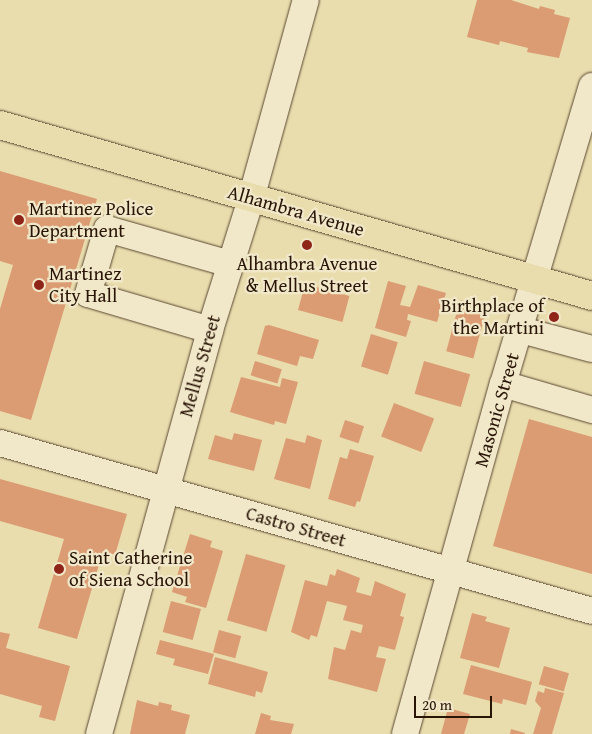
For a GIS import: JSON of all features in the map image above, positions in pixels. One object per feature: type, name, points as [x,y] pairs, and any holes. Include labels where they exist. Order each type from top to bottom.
[{"type":"main road","name":"Alhambra Avenue","points":[[0,125],[592,296]]},
{"type":"street","name":"Mellus Street","points":[[99,734],[210,330],[251,199],[306,0]]},
{"type":"street","name":"Masonic Street","points":[[405,734],[453,573],[503,384],[521,330],[592,86]]},
{"type":"street","points":[[210,330],[88,294],[107,229],[230,264]]},
{"type":"street","points":[[521,330],[592,349]]},
{"type":"street","points":[[503,384],[592,410]]},
{"type":"street","name":"Castro Street","points":[[0,443],[592,611]]},
{"type":"building","points":[[477,0],[511,0],[539,9],[540,6],[555,10],[554,14],[570,18],[559,58],[527,52],[528,48],[500,41],[499,45],[467,37]]},
{"type":"building","name":"Martinez City Hall","points":[[0,171],[97,199],[31,420],[0,411],[0,309],[13,265],[0,261]]},
{"type":"building","points":[[388,281],[406,286],[400,305],[410,307],[418,285],[446,293],[437,322],[408,314],[407,320],[411,321],[406,337],[375,328]]},
{"type":"building","points":[[305,284],[349,296],[342,322],[298,310]]},
{"type":"building","points":[[460,300],[487,307],[473,358],[446,351]]},
{"type":"building","points":[[269,325],[319,340],[313,359],[300,356],[297,366],[257,354],[265,326]]},
{"type":"building","points":[[371,334],[398,342],[388,375],[361,367]]},
{"type":"building","points":[[255,361],[282,369],[277,384],[251,375]]},
{"type":"building","points":[[424,361],[470,374],[461,407],[415,394]]},
{"type":"building","points":[[241,377],[280,387],[282,378],[298,382],[286,424],[275,421],[274,425],[230,412]]},
{"type":"building","points":[[394,403],[434,418],[421,452],[381,437]]},
{"type":"building","points":[[529,419],[592,437],[592,574],[493,546]]},
{"type":"building","points":[[345,420],[364,426],[358,443],[339,437]]},
{"type":"building","points":[[234,433],[262,440],[254,471],[208,459],[215,435],[232,440]]},
{"type":"building","points":[[307,435],[322,440],[310,489],[274,479],[286,438],[305,443]]},
{"type":"building","points":[[350,449],[374,456],[360,502],[357,501],[355,507],[328,499],[340,457],[347,459]]},
{"type":"building","points":[[0,479],[127,514],[115,555],[103,551],[77,639],[38,628],[64,539],[0,521]]},
{"type":"building","points":[[190,534],[212,541],[210,547],[223,551],[206,608],[185,602],[187,597],[172,592]]},
{"type":"building","points":[[246,554],[285,565],[266,632],[227,620]]},
{"type":"building","points":[[337,569],[360,578],[356,592],[371,596],[375,581],[406,594],[400,616],[404,617],[395,650],[379,646],[376,657],[386,659],[377,692],[328,679],[334,647],[345,650],[351,630],[361,633],[363,625],[343,620],[347,606],[327,601],[317,637],[311,635],[309,640],[291,632],[305,580],[327,586],[330,574],[335,576]]},
{"type":"building","points":[[171,601],[201,609],[193,640],[163,632]]},
{"type":"building","points":[[472,613],[487,617],[485,621],[510,628],[499,668],[460,658]]},
{"type":"building","points":[[219,630],[241,636],[235,658],[213,652]]},
{"type":"building","points":[[0,632],[10,634],[6,648],[70,666],[55,721],[39,717],[42,706],[0,694]]},
{"type":"building","points":[[160,640],[214,654],[208,674],[173,665],[175,659],[156,654]]},
{"type":"building","points":[[215,657],[268,672],[262,693],[256,691],[255,697],[208,684]]},
{"type":"building","points":[[471,665],[532,682],[526,705],[503,699],[502,704],[463,694]]},
{"type":"building","points":[[544,666],[569,673],[564,691],[539,684]]},
{"type":"building","points":[[545,688],[564,693],[552,734],[533,734],[541,708],[535,701],[538,691],[544,693]]},
{"type":"building","points":[[137,700],[158,706],[159,702],[172,705],[171,710],[190,715],[185,734],[130,734]]},
{"type":"building","points":[[448,708],[470,714],[464,734],[441,734]]},
{"type":"building","points":[[261,713],[271,716],[270,720],[294,724],[291,734],[255,734]]},
{"type":"building","points":[[511,729],[525,733],[525,734],[510,734]]},
{"type":"place","name":"Martinez Police Department","points":[[19,220]]},
{"type":"place","name":"Alhambra Avenue & Mellus Street","points":[[307,245]]},
{"type":"place","name":"Martinez City Hall","points":[[39,285]]},
{"type":"place","name":"Birthplace of the Martini","points":[[554,317]]},
{"type":"place","name":"Saint Catherine of Siena School","points":[[59,569]]}]
